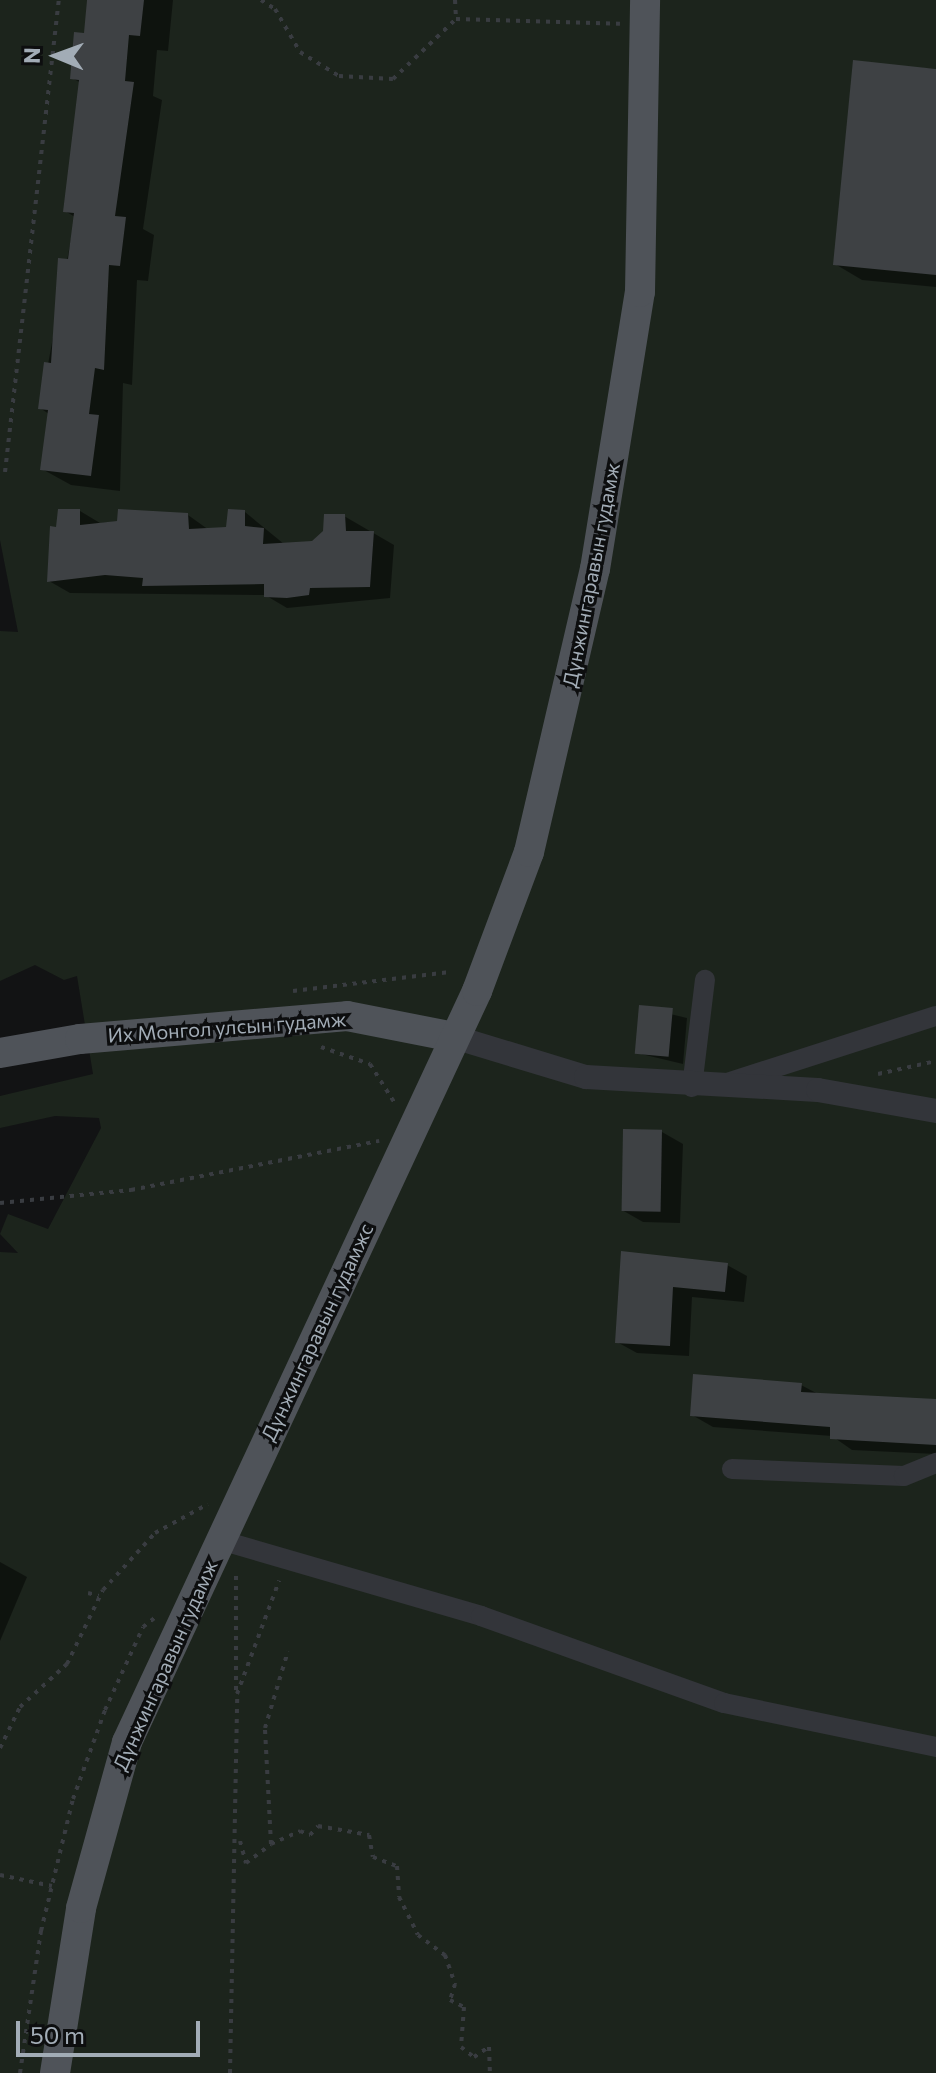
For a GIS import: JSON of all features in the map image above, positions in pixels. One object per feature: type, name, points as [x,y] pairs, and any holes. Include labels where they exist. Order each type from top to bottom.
[{"type":"main road","name":"Дүнжингаравын гудамж","points":[[393,1135],[454,1037],[525,864],[595,569],[641,279],[645,12]]},
{"type":"main road","name":"Их Монгол улсын гудамж","points":[[10,1051],[347,1016],[454,1037]]},
{"type":"main road","name":"Дүнжингаравын гудамжс","points":[[227,1543],[234,1512],[393,1135]]},
{"type":"main road","name":"Дүнжингаравын гудамж","points":[[55,2073],[81,1908],[112,1785],[227,1543]]},
{"type":"street","points":[[701,1087],[705,980]]},
{"type":"street","points":[[701,1087],[936,1016]]},
{"type":"street","points":[[454,1037],[586,1077],[701,1087],[818,1090],[936,1111]]},
{"type":"street","points":[[732,1469],[904,1476],[936,1463]]},
{"type":"street","points":[[227,1543],[286,1563],[481,1616],[724,1703],[936,1747]]},
{"type":"path","points":[[5,472],[59,0]]},
{"type":"path","points":[[261,0],[275,9],[300,52],[339,76],[393,79],[456,19],[645,12]]},
{"type":"path","points":[[455,0],[456,19]]},
{"type":"path","points":[[0,1203],[131,1190],[393,1135],[391,1089],[370,1064],[307,1046]]},
{"type":"path","points":[[0,1748],[20,1707],[67,1664],[99,1596],[151,1537],[192,1509],[211,1504],[234,1512]]},
{"type":"path","points":[[227,1543],[237,1694],[239,1836],[230,2073]]},
{"type":"path","points":[[237,1694],[286,1563]]},
{"type":"path","points":[[88,1593],[99,1596]]},
{"type":"path","points":[[271,1844],[265,1728],[288,1651]]},
{"type":"path","points":[[239,1836],[246,1863],[271,1844],[300,1831],[310,1835],[318,1826],[369,1835],[373,1857],[397,1866],[399,1897],[418,1935],[445,1955],[455,1984],[450,2000],[464,2007],[461,2047],[474,2057],[489,2047],[490,2073]]},
{"type":"path","points":[[0,1875],[52,1886]]},
{"type":"shaded area","points":[[0,0],[936,0],[936,2073],[0,2073],[0,1252],[18,1253],[0,1234],[8,1214],[48,1229],[101,1128],[99,1118],[55,1116],[0,1128],[0,1096],[93,1074],[77,976],[64,980],[35,965],[0,981],[0,631],[18,632],[0,540]]},
{"type":"building","points":[[87,0],[144,0],[140,36],[129,35],[125,81],[134,82],[115,216],[126,217],[120,266],[109,265],[104,370],[95,368],[89,414],[99,415],[91,476],[40,470],[48,410],[38,409],[44,362],[51,363],[58,258],[68,259],[74,213],[63,212],[79,80],[70,79],[74,32],[84,33]]},
{"type":"building","points":[[853,60],[936,69],[936,275],[833,265]]},
{"type":"building","points":[[58,509],[80,509],[80,525],[117,521],[118,509],[188,513],[189,529],[226,527],[228,509],[245,510],[245,526],[264,528],[263,544],[312,541],[323,531],[324,514],[345,514],[346,531],[374,531],[370,587],[310,588],[309,595],[287,598],[264,597],[264,584],[142,586],[143,578],[105,575],[47,582],[50,526],[56,527]]},
{"type":"building","points":[[639,1005],[673,1008],[669,1057],[635,1054]]},
{"type":"building","points":[[623,1129],[662,1130],[661,1212],[622,1211]]},
{"type":"building","points":[[621,1251],[728,1263],[725,1292],[673,1287],[670,1346],[615,1343]]},
{"type":"building","points":[[693,1374],[802,1383],[801,1392],[936,1399],[936,1445],[830,1439],[830,1427],[690,1416]]}]
